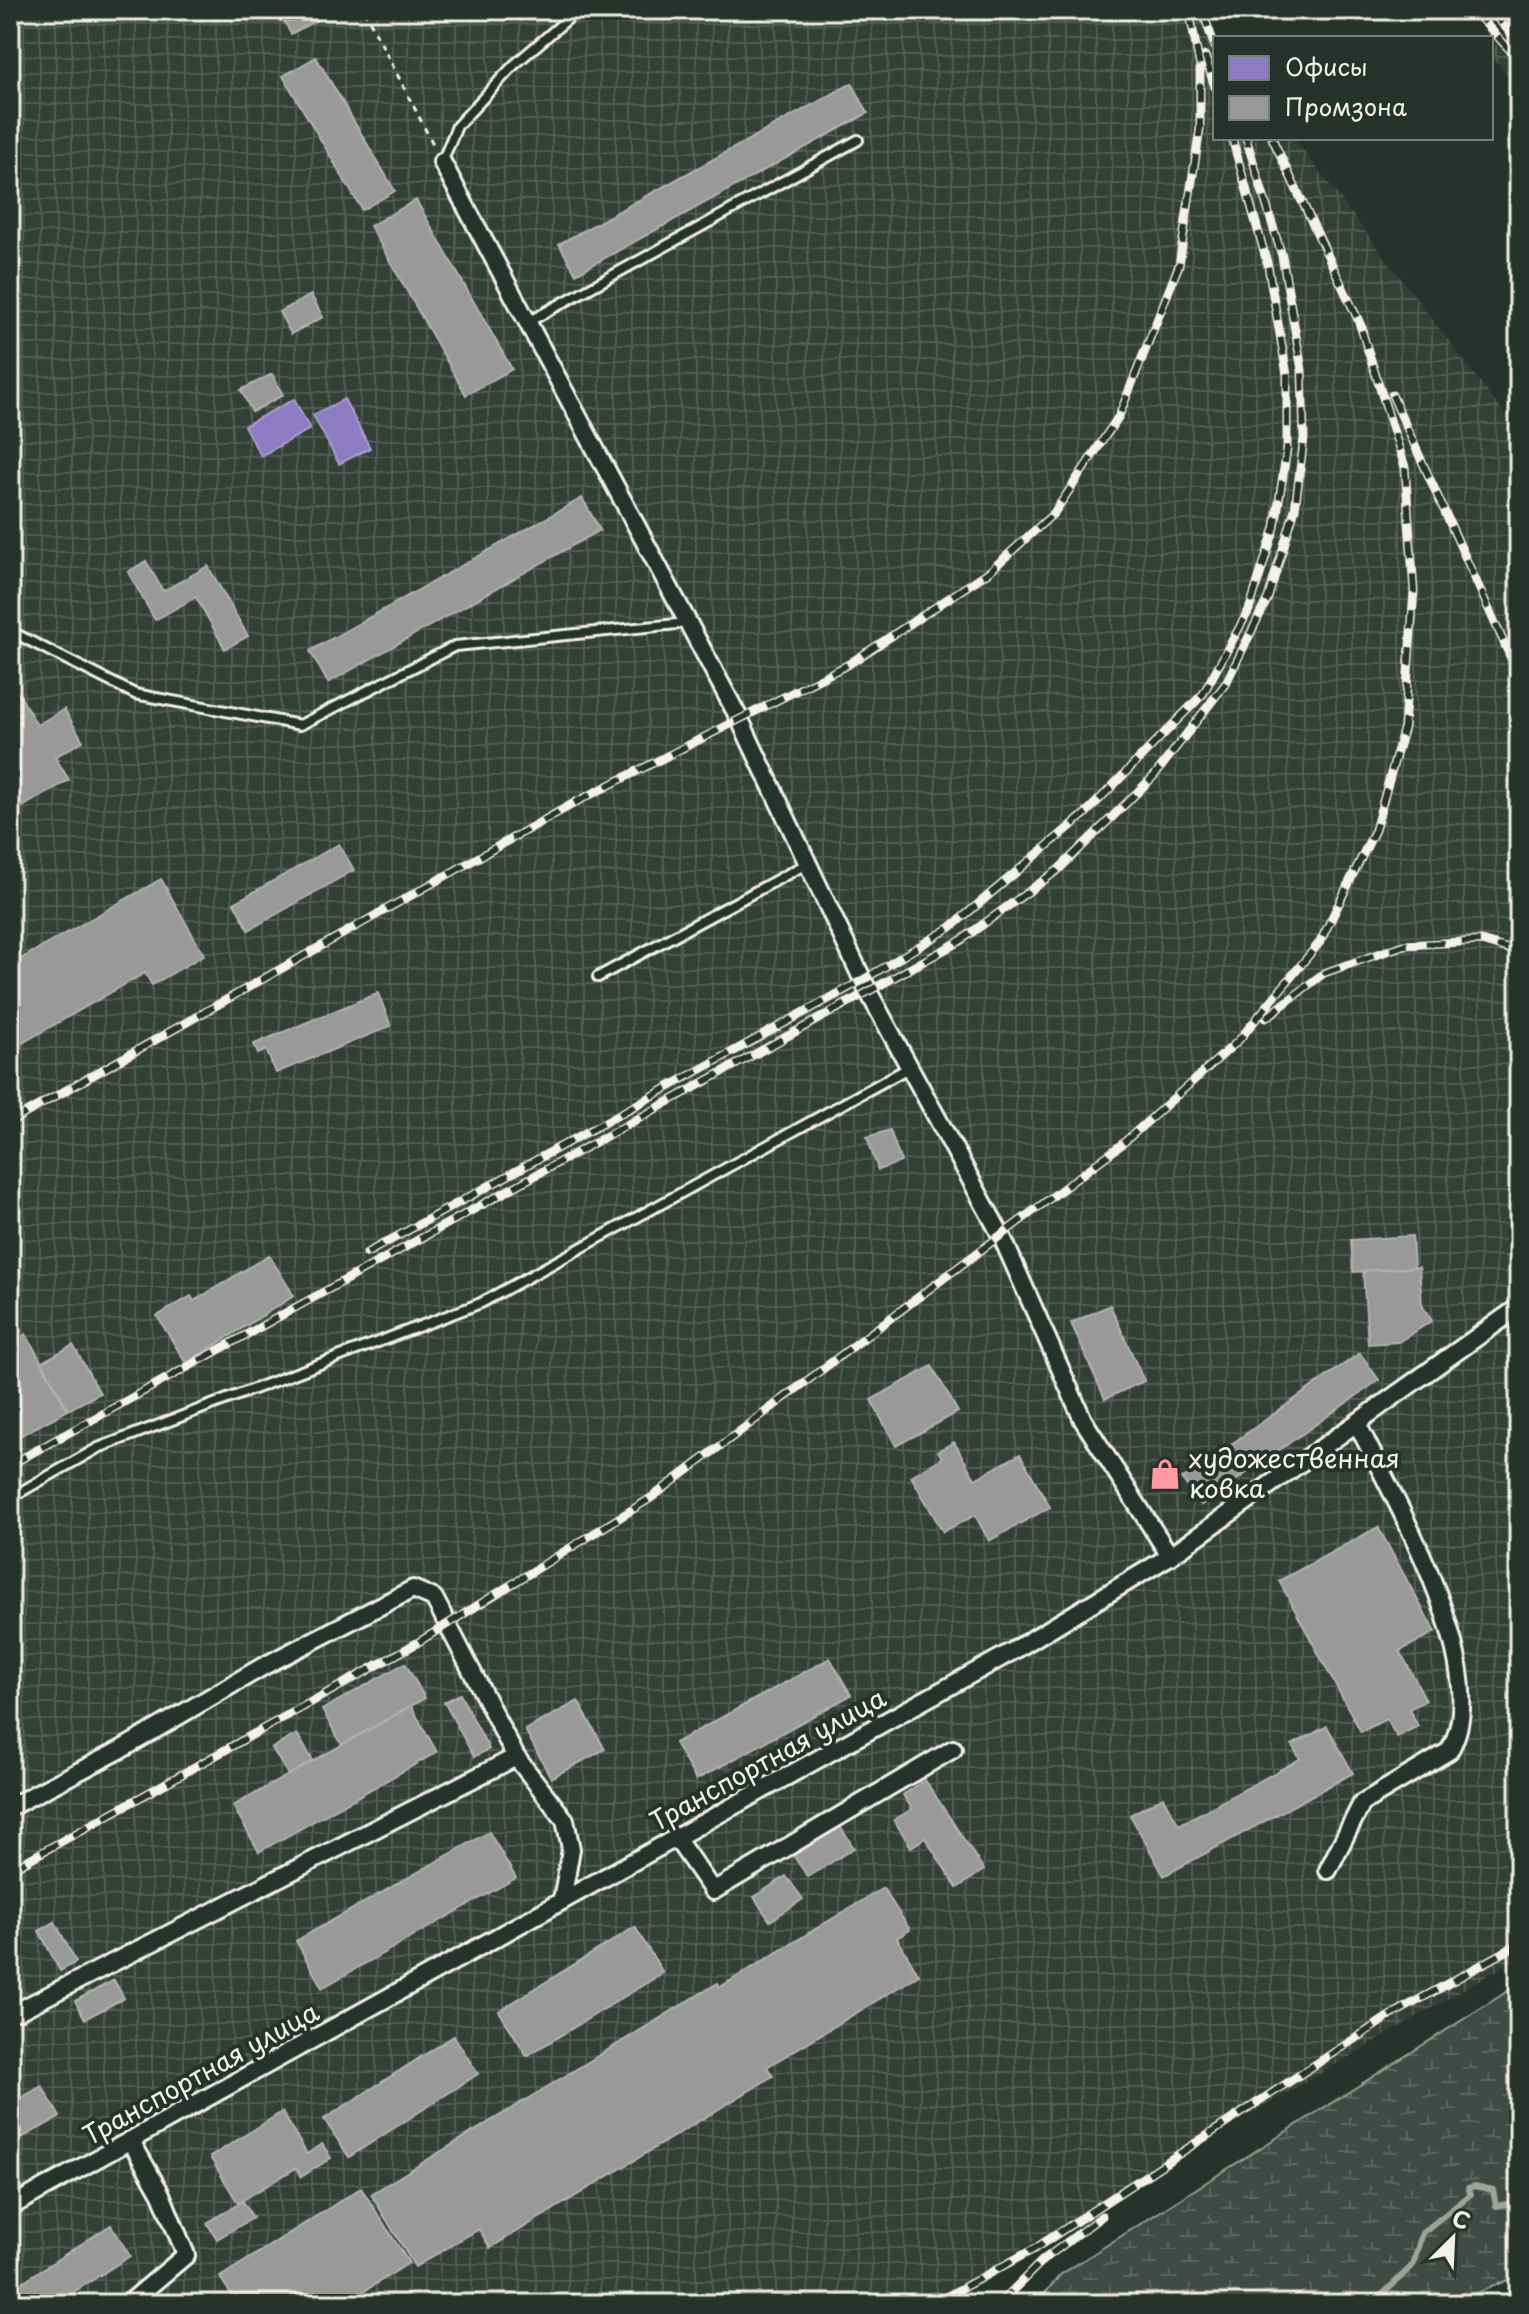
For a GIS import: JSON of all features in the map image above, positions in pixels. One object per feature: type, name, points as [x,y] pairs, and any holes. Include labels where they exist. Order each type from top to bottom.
[{"type":"street","points":[[442,162],[740,720],[868,991],[1002,1237],[1083,1420],[1170,1556]]},
{"type":"street","name":"Транспортная улица","points":[[10,2207],[1013,1651],[1170,1556],[1519,1307]]},
{"type":"street","points":[[1328,1870],[1362,1803],[1449,1751],[1458,1737],[1461,1719],[1462,1687],[1440,1594],[1357,1423]]},
{"type":"street","points":[[10,1807],[122,1749],[262,1667],[413,1589],[434,1598],[516,1757],[565,1820],[571,1849],[562,1901]]},
{"type":"street","points":[[676,1838],[713,1891],[953,1749]]},
{"type":"street","points":[[18,2011],[516,1757]]},
{"type":"street","points":[[128,2304],[186,2255],[161,2194],[131,2141]]},
{"type":"lane","points":[[442,162],[457,126],[514,65],[578,10]]},
{"type":"lane","points":[[528,322],[858,140]]},
{"type":"lane","points":[[10,631],[135,694],[300,725],[455,646],[688,623]]},
{"type":"lane","points":[[598,977],[809,863]]},
{"type":"lane","points":[[10,1498],[98,1448],[481,1303],[910,1066]]},
{"type":"path","points":[[364,10],[442,162]]},
{"type":"shaded area","points":[[10,10],[1197,10],[1216,36],[1213,36],[1213,140],[1296,140],[1519,433],[1519,1957],[927,2304],[10,2304]]},
{"type":"shaded area","points":[[1519,18],[1519,87],[1493,58],[1493,48]]},
{"type":"green space","points":[[1519,1984],[1519,2275],[1452,2304],[1036,2304],[1060,2275]]},
{"type":"building: Офисы","points":[[294,399],[310,429],[261,456],[244,426]]},
{"type":"building: Офисы","points":[[344,399],[370,448],[339,464],[313,415]]},
{"type":"building: Промзона","points":[[278,10],[313,10],[319,19],[291,34]]},
{"type":"building: Промзона","points":[[316,57],[395,191],[362,210],[283,76]]},
{"type":"building: Промзона","points":[[852,83],[868,113],[576,274],[559,244]]},
{"type":"building: Промзона","points":[[416,200],[512,369],[466,395],[370,226]]},
{"type":"building: Промзона","points":[[311,295],[323,317],[291,334],[279,312]]},
{"type":"building: Промзона","points":[[272,374],[283,395],[252,412],[241,390]]},
{"type":"building: Промзона","points":[[582,498],[600,530],[328,683],[310,651]]},
{"type":"building: Промзона","points":[[146,561],[163,591],[208,566],[248,636],[225,649],[196,597],[155,620],[128,572]]},
{"type":"building: Промзона","points":[[10,679],[37,725],[64,709],[83,741],[55,757],[69,780],[10,814]]},
{"type":"building: Промзона","points":[[339,844],[354,870],[249,930],[234,903]]},
{"type":"building: Промзона","points":[[161,879],[204,955],[152,985],[145,973],[10,1050],[10,965]]},
{"type":"building: Промзона","points":[[378,993],[391,1026],[276,1073],[266,1050],[258,1054],[254,1044]]},
{"type":"building: Промзона","points":[[890,1130],[901,1162],[878,1170],[867,1137]]},
{"type":"building: Промзона","points":[[1412,1236],[1414,1268],[1353,1272],[1351,1240]]},
{"type":"building: Промзона","points":[[269,1255],[294,1296],[186,1363],[157,1316],[191,1296],[194,1301]]},
{"type":"building: Промзона","points":[[1419,1267],[1422,1305],[1432,1321],[1398,1342],[1368,1344],[1363,1271]]},
{"type":"building: Промзона","points":[[1110,1305],[1144,1381],[1105,1399],[1071,1323]]},
{"type":"building: Промзона","points":[[26,1334],[68,1410],[10,1441],[10,1343]]},
{"type":"building: Промзона","points":[[73,1345],[100,1393],[68,1410],[42,1362]]},
{"type":"building: Промзона","points":[[1360,1353],[1379,1380],[1201,1505],[1182,1479]]},
{"type":"building: Промзона","points":[[932,1366],[958,1412],[896,1446],[871,1400]]},
{"type":"building: Промзона","points":[[954,1442],[975,1479],[1020,1454],[1050,1507],[989,1541],[975,1515],[943,1532],[911,1476],[942,1458],[938,1451]]},
{"type":"building: Промзона","points":[[1378,1527],[1435,1632],[1400,1651],[1426,1700],[1409,1709],[1418,1726],[1397,1737],[1386,1719],[1361,1732],[1279,1581]]},
{"type":"building: Промзона","points":[[830,1658],[851,1695],[696,1780],[675,1743]]},
{"type":"building: Промзона","points":[[405,1663],[425,1698],[342,1745],[322,1710]]},
{"type":"building: Промзона","points":[[460,1694],[489,1749],[474,1757],[444,1702]]},
{"type":"building: Промзона","points":[[578,1701],[605,1749],[551,1778],[525,1730]]},
{"type":"building: Промзона","points":[[411,1706],[437,1752],[259,1852],[233,1806]]},
{"type":"building: Промзона","points":[[1327,1726],[1353,1773],[1164,1876],[1130,1815],[1163,1797],[1179,1825],[1300,1759],[1292,1745]]},
{"type":"building: Промзона","points":[[297,1734],[313,1761],[288,1775],[272,1748]]},
{"type":"building: Промзона","points":[[925,1780],[984,1870],[957,1888],[925,1838],[911,1847],[894,1820],[912,1809],[903,1795]]},
{"type":"building: Промзона","points":[[839,1825],[854,1848],[808,1877],[793,1855]]},
{"type":"building: Промзона","points":[[489,1832],[516,1878],[322,1988],[296,1941]]},
{"type":"building: Промзона","points":[[786,1876],[803,1899],[770,1921],[754,1897]]},
{"type":"building: Промзона","points":[[883,1888],[910,1930],[897,1938],[919,1975],[767,2067],[773,2076],[490,2248],[479,2229],[415,2267],[371,2194],[718,1983],[720,1987]]},
{"type":"building: Промзона","points":[[55,1922],[76,1962],[60,1971],[39,1931]]},
{"type":"building: Промзона","points":[[635,1927],[663,1973],[527,2056],[499,2011]]},
{"type":"building: Промзона","points":[[114,1980],[124,1998],[85,2019],[75,2001]]},
{"type":"building: Промзона","points":[[454,2036],[478,2074],[349,2157],[324,2119]]},
{"type":"building: Промзона","points":[[42,2086],[60,2117],[12,2143],[10,2104]]},
{"type":"building: Промзона","points":[[282,2112],[307,2154],[322,2144],[331,2158],[301,2177],[296,2168],[238,2203],[210,2157]]},
{"type":"building: Промзона","points":[[361,2188],[409,2263],[344,2304],[237,2304],[220,2277]]},
{"type":"building: Промзона","points":[[243,2201],[253,2218],[217,2239],[207,2223]]},
{"type":"building: Промзона","points":[[111,2225],[130,2256],[55,2304],[10,2304],[10,2290]]},
{"type":"waterway","points":[[1357,2304],[1378,2299],[1413,2265],[1422,2233],[1471,2194],[1468,2188],[1475,2186],[1493,2190],[1496,2206],[1519,2202]]},
{"type":"railway","points":[[10,1122],[578,801],[849,664],[990,571],[1054,513],[1119,416],[1179,265],[1200,129],[1200,67],[1189,10]]},
{"type":"railway","points":[[1202,10],[1213,41]]},
{"type":"railway","points":[[1473,10],[1519,60]]},
{"type":"railway","points":[[1490,10],[1519,42]]},
{"type":"railway","points":[[1205,56],[1213,81]]},
{"type":"railway","points":[[367,1253],[863,980],[951,927],[1085,814],[1203,694],[1249,610],[1275,527],[1287,449],[1287,375],[1268,266],[1233,140]]},
{"type":"railway","points":[[10,1465],[960,941],[1058,870],[1154,776],[1226,683],[1268,598],[1295,509],[1304,438],[1302,370],[1282,256],[1247,140]]},
{"type":"railway","points":[[1273,140],[1363,330]]},
{"type":"railway","points":[[10,1870],[417,1643],[651,1498],[1121,1145],[1238,1041],[1320,942],[1375,830],[1404,727],[1414,591],[1405,467],[1358,319]]},
{"type":"railway","points":[[1392,395],[1519,676]]},
{"type":"railway","points":[[1266,1018],[1324,973],[1404,945],[1481,941],[1519,952]]},
{"type":"railway","points":[[933,2304],[1034,2249],[1388,2017],[1519,1944]]},
{"type":"railway","points":[[999,2304],[1043,2260],[1102,2216]]},
{"type":"place","name":"художественная ковка","points":[[1165,1474]]}]
